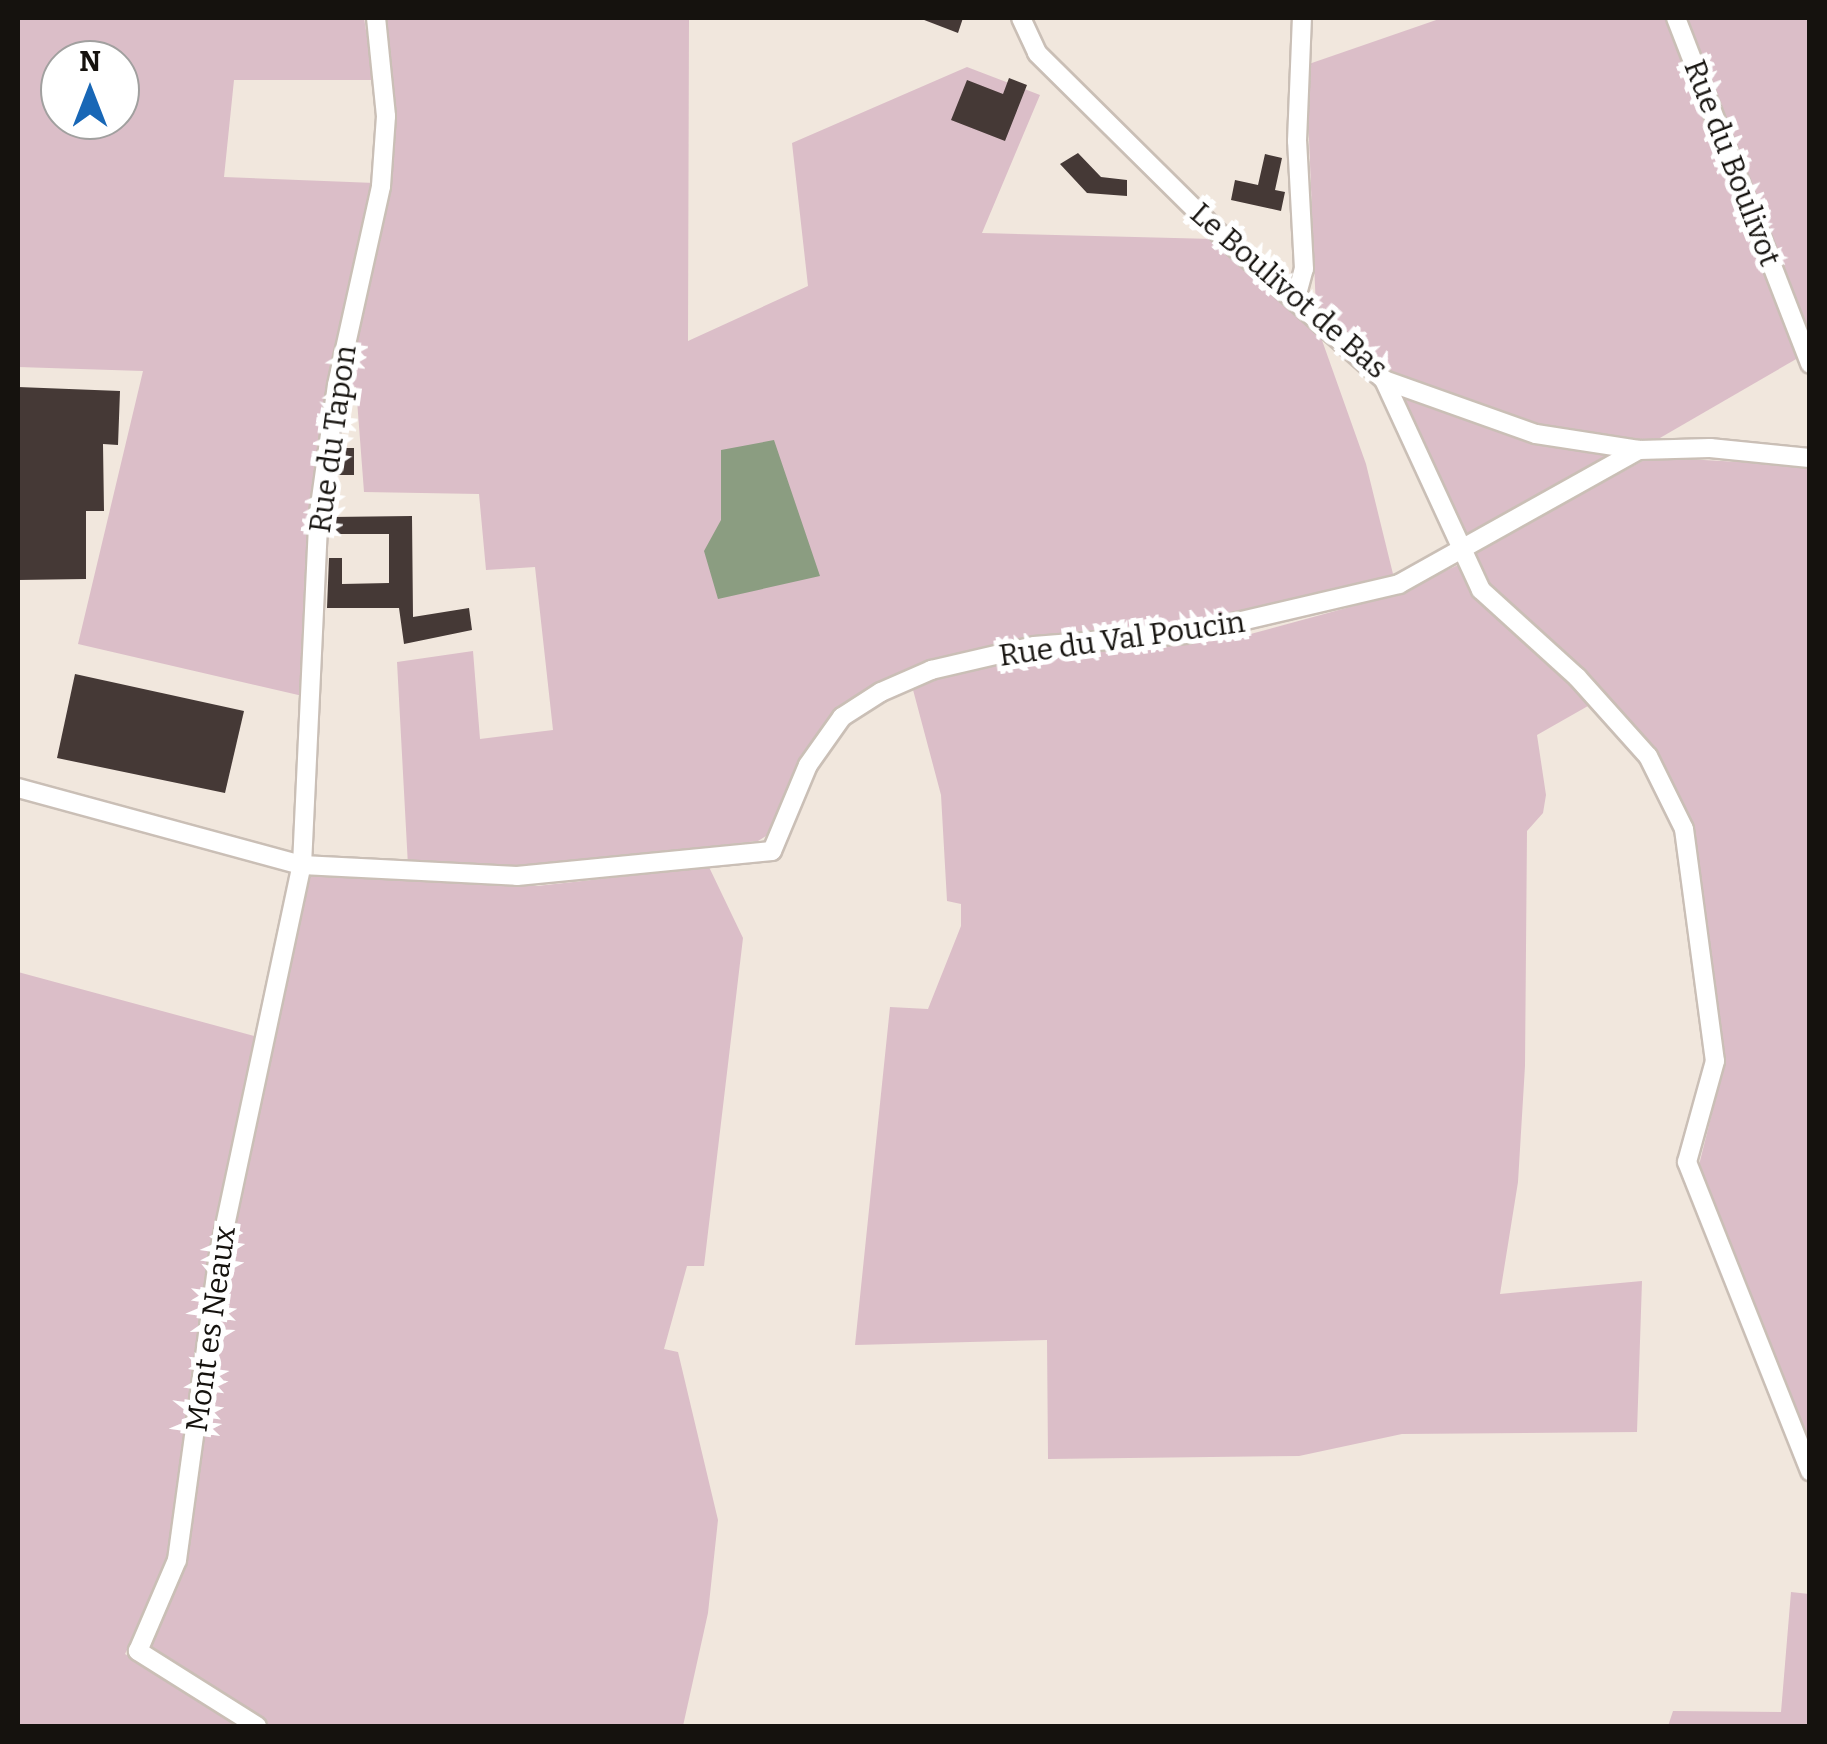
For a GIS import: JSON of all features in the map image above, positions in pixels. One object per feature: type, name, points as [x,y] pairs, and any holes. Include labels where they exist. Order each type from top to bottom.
[{"type":"street","name":"Rue du Tapon","points":[[302,865],[318,520],[337,385],[381,186],[386,116],[376,18]]},
{"type":"street","name":"Le Boulivot de Bas","points":[[1021,18],[1037,54],[1222,236],[1384,380],[1502,426],[1639,450],[1710,448],[1810,458]]},
{"type":"street","points":[[1296,298],[1304,269],[1296,141],[1302,18]]},
{"type":"street","name":"Rue du Boulivot","points":[[1676,18],[1810,364]]},
{"type":"street","points":[[1384,380],[1460,551],[1482,590],[1577,677],[1648,756],[1684,829],[1715,1061],[1686,1162],[1810,1471]]},
{"type":"street","name":"Rue du Val Poucin","points":[[302,865],[517,876],[772,850],[808,765],[842,717],[914,677],[1034,646],[1261,621],[1398,584],[1639,450]]},
{"type":"street","points":[[18,788],[302,865]]},
{"type":"street","name":"Mont es Neaux","points":[[257,1726],[138,1650],[176,1560],[219,1254],[302,865]]},
{"type":"shaded area","points":[[18,18],[364,18],[374,80],[234,80],[224,177],[375,183],[308,520],[307,697],[78,644],[143,371],[18,367]]},
{"type":"shaded area","points":[[379,18],[689,18],[688,341],[808,286],[792,143],[967,67],[1040,95],[982,233],[1214,239],[1318,329],[1366,464],[1394,578],[1252,615],[1015,641],[930,661],[834,716],[801,755],[771,833],[758,841],[495,870],[408,866],[397,662],[473,651],[480,739],[553,730],[535,567],[486,570],[479,494],[364,492],[356,387],[343,386],[390,167]]},
{"type":"shaded area","points":[[1442,18],[1666,18],[1798,358],[1653,442],[1622,442],[1512,424],[1388,372],[1316,310],[1306,65]]},
{"type":"shaded area","points":[[1686,18],[1809,18],[1809,336]]},
{"type":"shaded area","points":[[1393,389],[1529,442],[1618,454],[1463,544]]},
{"type":"shaded area","points":[[774,440],[820,576],[718,599],[704,551],[721,520],[721,450]]},
{"type":"shaded area","points":[[1650,457],[1809,466],[1809,1447],[1697,1173],[1724,1065],[1692,828],[1650,746],[1492,589],[1470,554]]},
{"type":"shaded area","points":[[1458,565],[1483,600],[1595,702],[1537,735],[1546,795],[1543,813],[1527,831],[1525,1066],[1518,1182],[1500,1294],[1642,1281],[1637,1432],[1402,1434],[1299,1456],[1048,1459],[1047,1340],[855,1345],[890,1007],[928,1009],[961,926],[961,904],[947,901],[941,795],[912,686],[1029,656],[1232,639],[1394,595]]},
{"type":"shaded area","points":[[709,867],[743,938],[704,1266],[687,1266],[664,1349],[678,1352],[718,1520],[708,1613],[683,1726],[269,1726],[146,1647],[181,1563],[235,1205],[306,874],[537,886]]},
{"type":"shaded area","points":[[18,972],[258,1037],[172,1559],[125,1654],[240,1726],[18,1726]]},
{"type":"shaded area","points":[[1791,1592],[1809,1594],[1809,1726],[1668,1726],[1673,1711],[1781,1712]]},
{"type":"building","points":[[919,18],[963,18],[958,33]]},
{"type":"building","points":[[1009,78],[1027,85],[1005,141],[951,120],[967,80],[1003,94]]},
{"type":"building","points":[[1078,153],[1101,177],[1127,180],[1127,196],[1087,193],[1060,164]]},
{"type":"building","points":[[1265,154],[1282,158],[1275,190],[1285,192],[1281,211],[1231,200],[1235,180],[1258,185]]},
{"type":"building","points":[[18,387],[120,391],[118,445],[103,444],[104,511],[86,511],[86,579],[18,580]]},
{"type":"building","points":[[341,448],[354,448],[354,475],[337,475]]},
{"type":"building","points":[[412,516],[413,617],[469,608],[472,630],[404,644],[399,608],[327,608],[329,558],[342,558],[342,584],[389,583],[389,534],[330,534],[331,517]]},
{"type":"building","points":[[75,674],[244,711],[225,793],[57,758]]}]
